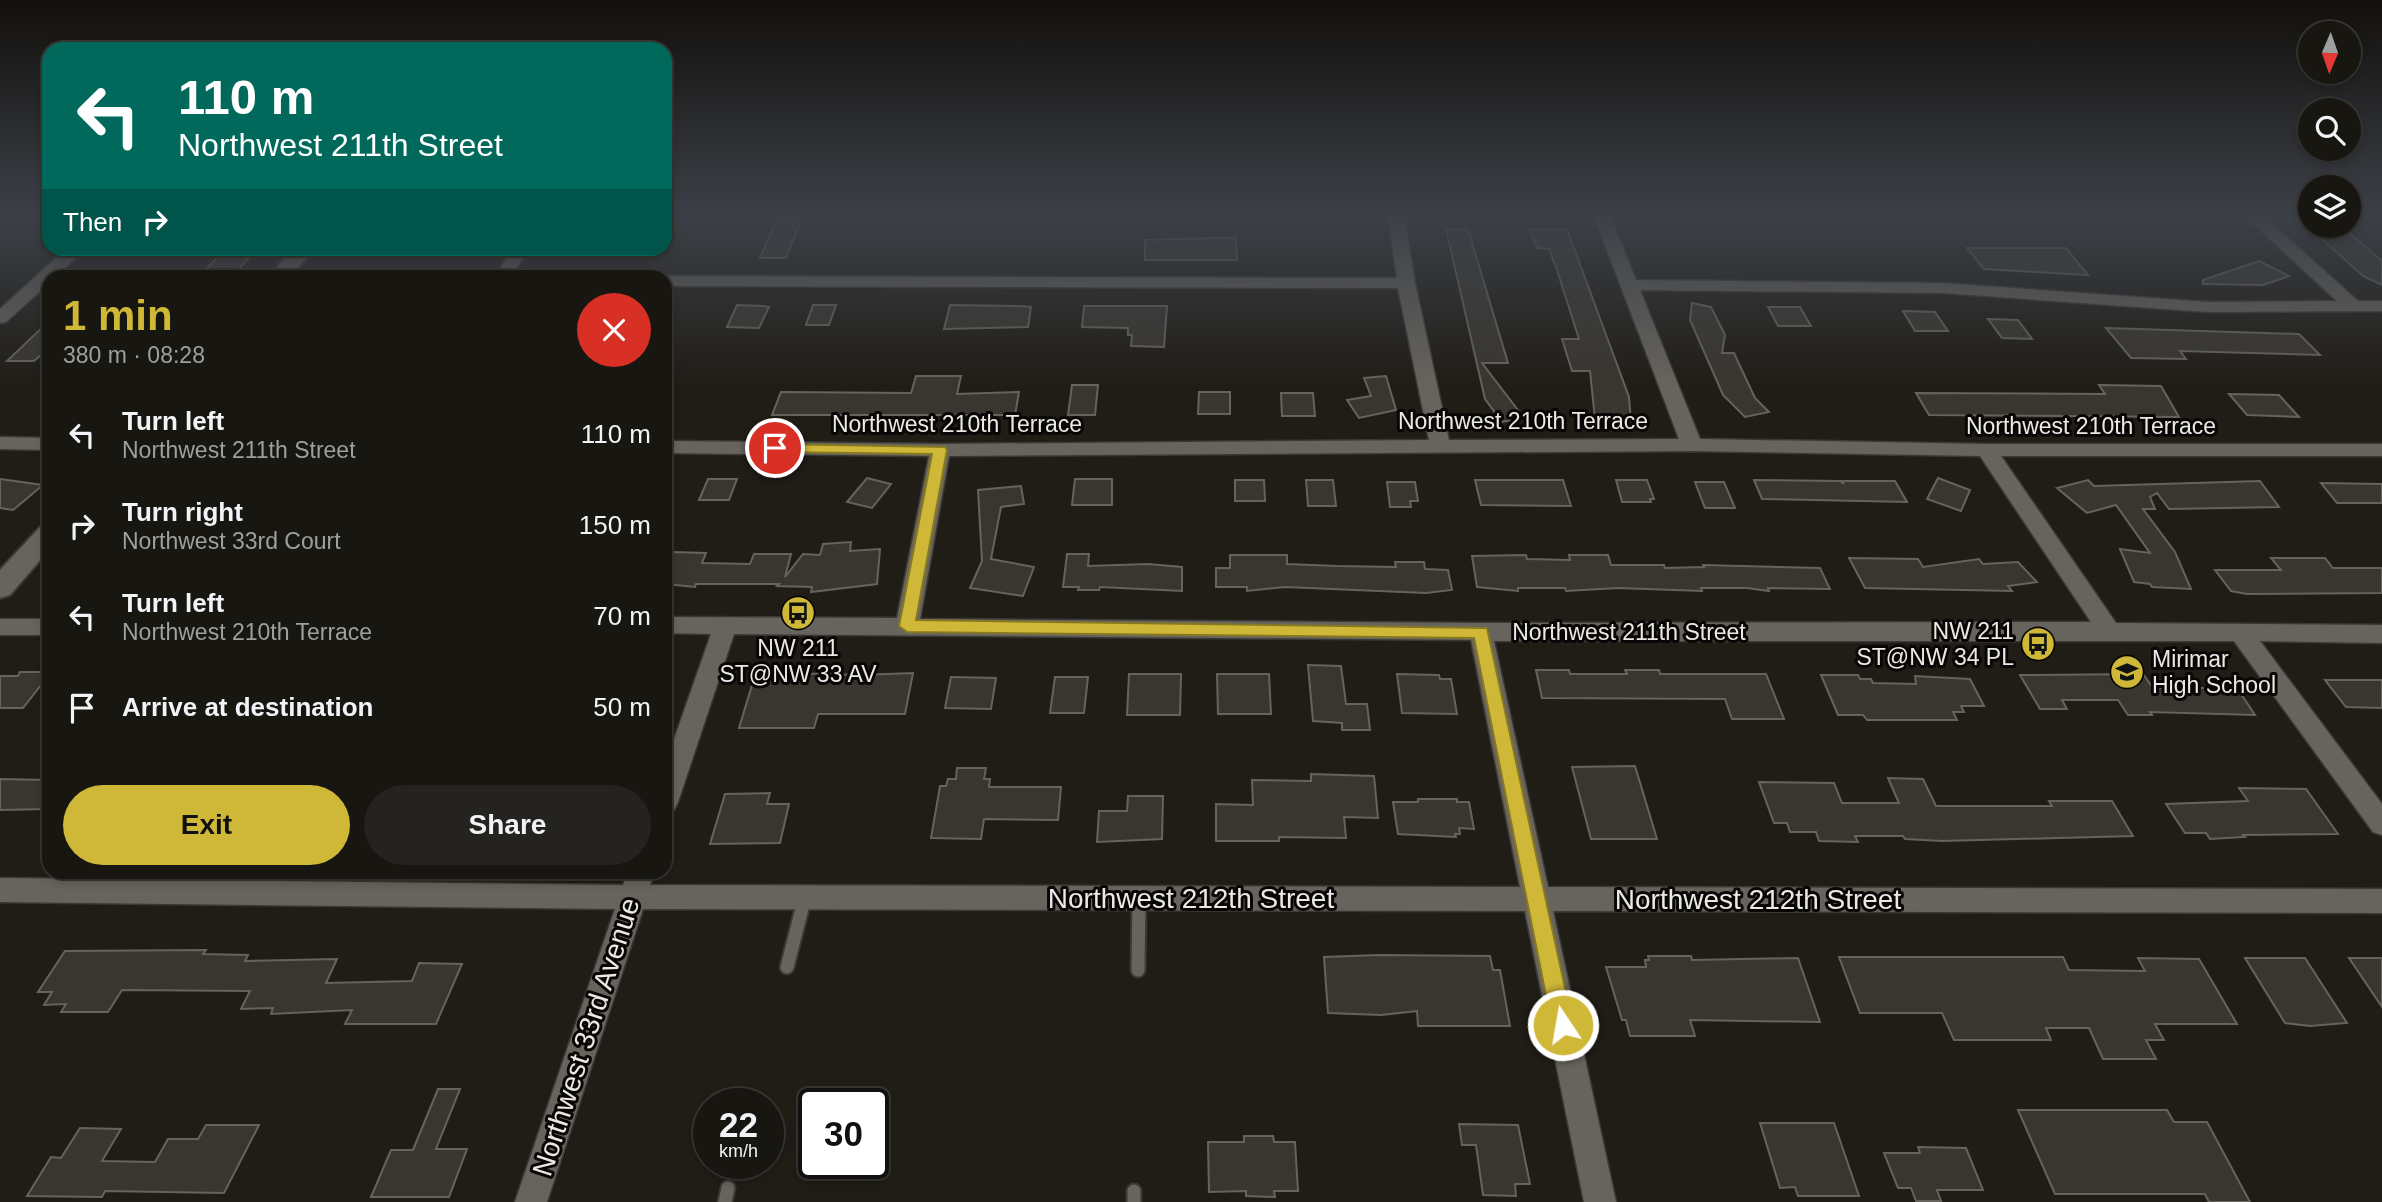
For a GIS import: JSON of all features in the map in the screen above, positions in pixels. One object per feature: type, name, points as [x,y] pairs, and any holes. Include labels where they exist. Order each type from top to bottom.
[{"type":"street","points":[[1404,272],[1440,445]]},
{"type":"street","points":[[1625,272],[1692,445]]},
{"type":"street","points":[[2315,272],[2353,306]]},
{"type":"street","points":[[0,318],[42,280]]},
{"type":"street","points":[[672,281],[1406,283]]},
{"type":"street","points":[[1630,285],[1943,289],[2208,307],[2382,306]]},
{"type":"street","points":[[0,443],[42,444]]},
{"type":"street","name":"Northwest 210th Terrace","points":[[672,447],[940,450],[1692,445],[1986,450],[2382,450]]},
{"type":"street","points":[[907,626],[940,450]]},
{"type":"street","points":[[1986,450],[2109,631]]},
{"type":"street","points":[[0,588],[42,541]]},
{"type":"street","points":[[672,782],[726,624]]},
{"type":"street","name":"Northwest 211th Street","points":[[672,625],[1481,632],[2109,631],[2242,635],[2382,634]]},
{"type":"street","points":[[0,627],[42,627]]},
{"type":"street","points":[[1481,632],[1600,1202]]},
{"type":"street","points":[[2242,635],[2382,824]]},
{"type":"street","name":"Northwest 212th Street","points":[[0,890],[637,884],[805,897],[2382,901]]},
{"type":"street","name":"Northwest 33rd Avenue","points":[[531,1202],[637,884]]},
{"type":"lane","points":[[787,967],[805,897]]},
{"type":"lane","points":[[1138,970],[1139,898]]},
{"type":"building","points":[[1456,272],[1481,272],[1508,363],[1482,363],[1524,418],[1502,422],[1485,399]]},
{"type":"building","points":[[1558,272],[1583,272],[1629,397],[1631,423],[1595,419],[1590,371],[1572,371],[1562,339],[1579,339]]},
{"type":"building","points":[[2038,272],[2086,272],[2088,275]]},
{"type":"building","points":[[2226,272],[2281,272],[2289,276],[2263,285],[2203,284],[2203,280]]},
{"type":"building","points":[[2359,272],[2382,272],[2382,285],[2363,276]]},
{"type":"building","points":[[1692,303],[1711,307],[1725,335],[1722,353],[1734,353],[1755,398],[1769,412],[1745,417],[1723,395],[1690,320]]},
{"type":"building","points":[[737,305],[769,307],[759,328],[727,327]]},
{"type":"building","points":[[813,305],[836,305],[829,325],[806,325]]},
{"type":"building","points":[[950,305],[1031,307],[1028,327],[944,329]]},
{"type":"building","points":[[1084,306],[1167,306],[1164,347],[1131,346],[1132,335],[1128,335],[1128,328],[1082,327]]},
{"type":"building","points":[[1768,307],[1800,307],[1811,326],[1778,326]]},
{"type":"building","points":[[1903,311],[1935,312],[1948,331],[1915,331]]},
{"type":"building","points":[[1988,319],[2018,320],[2032,339],[2002,338]]},
{"type":"building","points":[[42,328],[42,354],[34,361],[7,361]]},
{"type":"building","points":[[2106,328],[2299,334],[2320,355],[2180,351],[2186,359],[2131,358]]},
{"type":"building","points":[[916,376],[961,376],[957,394],[1019,392],[1015,415],[772,415],[781,392],[911,393]]},
{"type":"building","points":[[1386,376],[1396,410],[1359,418],[1347,400],[1371,396],[1364,378]]},
{"type":"building","points":[[1072,385],[1098,385],[1095,415],[1068,415]]},
{"type":"building","points":[[2099,385],[2161,386],[2179,417],[1929,415],[1916,393],[2105,394]]},
{"type":"building","points":[[1199,392],[1230,392],[1230,414],[1198,414]]},
{"type":"building","points":[[1281,393],[1313,393],[1315,416],[1282,416]]},
{"type":"building","points":[[2229,394],[2279,395],[2299,417],[2247,415]]},
{"type":"building","points":[[867,478],[891,484],[872,508],[847,502]]},
{"type":"building","points":[[1938,478],[1970,490],[1961,511],[1927,499]]},
{"type":"building","points":[[0,479],[42,485],[13,510],[0,508]]},
{"type":"building","points":[[708,479],[737,479],[729,500],[699,500]]},
{"type":"building","points":[[1075,479],[1112,479],[1112,505],[1072,505]]},
{"type":"building","points":[[1235,480],[1264,480],[1265,501],[1235,501]]},
{"type":"building","points":[[1306,480],[1333,480],[1336,506],[1308,506]]},
{"type":"building","points":[[1475,480],[1563,480],[1571,506],[1481,505]]},
{"type":"building","points":[[1616,480],[1647,480],[1654,499],[1650,499],[1651,502],[1622,502]]},
{"type":"building","points":[[1754,480],[1840,481],[1844,484],[1842,481],[1895,481],[1907,502],[1762,499]]},
{"type":"building","points":[[2088,480],[2094,486],[2260,481],[2279,507],[2169,509],[2157,493],[2150,497],[2155,509],[2143,509],[2175,552],[2191,589],[2152,587],[2150,584],[2134,582],[2120,549],[2150,553],[2116,505],[2087,513],[2057,488]]},
{"type":"building","points":[[1387,482],[1415,482],[1418,501],[1410,501],[1411,507],[1390,507]]},
{"type":"building","points":[[1695,482],[1724,482],[1735,508],[1705,508]]},
{"type":"building","points":[[2321,483],[2382,484],[2382,503],[2337,503]]},
{"type":"building","points":[[1021,486],[1024,504],[1001,507],[991,559],[1034,567],[1023,596],[970,588],[982,561],[978,490]]},
{"type":"building","points":[[851,542],[850,551],[880,549],[877,584],[811,592],[812,587],[777,586],[779,584],[696,584],[695,587],[672,585],[673,552],[706,553],[702,563],[750,564],[754,554],[791,554],[785,577],[803,554],[820,555],[823,544]]},
{"type":"building","points":[[1067,554],[1089,554],[1088,566],[1148,564],[1182,567],[1182,591],[1100,587],[1099,590],[1078,590],[1079,587],[1063,587]]},
{"type":"building","points":[[1230,555],[1287,555],[1287,564],[1337,566],[1396,567],[1395,562],[1424,562],[1425,569],[1448,570],[1452,590],[1426,593],[1285,587],[1247,591],[1247,587],[1216,587],[1216,568],[1230,568]]},
{"type":"building","points":[[1526,555],[1527,559],[1570,560],[1569,555],[1608,555],[1611,565],[1664,565],[1665,568],[1704,567],[1703,565],[1820,568],[1830,589],[1768,588],[1769,591],[1701,588],[1702,591],[1618,588],[1566,591],[1565,588],[1518,588],[1518,591],[1477,587],[1472,556]]},
{"type":"building","points":[[1849,558],[1918,559],[1923,567],[1979,559],[1983,564],[2018,562],[2037,582],[2008,586],[2012,591],[1865,588]]},
{"type":"building","points":[[2271,558],[2325,558],[2333,568],[2382,568],[2382,593],[2247,594],[2231,591],[2215,570],[2281,570]]},
{"type":"building","points":[[1308,665],[1341,666],[1346,704],[1367,704],[1370,730],[1342,730],[1342,723],[1313,721]]},
{"type":"building","points":[[1536,670],[1569,670],[1570,674],[1627,674],[1625,670],[1659,670],[1660,674],[1766,674],[1784,719],[1732,719],[1725,699],[1542,698]]},
{"type":"building","points":[[20,672],[42,672],[42,684],[23,708],[0,708],[0,676],[18,676]]},
{"type":"building","points":[[756,672],[860,675],[913,673],[905,714],[818,714],[814,728],[739,728]]},
{"type":"building","points":[[1129,674],[1181,674],[1180,715],[1127,715]]},
{"type":"building","points":[[1217,674],[1269,674],[1271,714],[1218,714]]},
{"type":"building","points":[[1397,674],[1439,675],[1440,679],[1451,679],[1457,714],[1402,713]]},
{"type":"building","points":[[2143,674],[2153,688],[2237,688],[2255,715],[2150,712],[2152,715],[2128,715],[2118,700],[2062,700],[2067,709],[2040,709],[2020,675]]},
{"type":"building","points":[[1821,675],[1858,675],[1860,679],[1871,679],[1873,683],[1916,684],[1915,676],[1970,679],[1984,706],[1961,706],[1964,712],[1953,712],[1957,720],[1867,720],[1863,715],[1838,715]]},
{"type":"building","points":[[951,677],[996,678],[991,709],[945,708]]},
{"type":"building","points":[[1055,677],[1088,677],[1084,713],[1050,713]]},
{"type":"building","points":[[2325,680],[2382,680],[2382,708],[2346,707]]},
{"type":"building","points":[[1635,766],[1657,839],[1591,839],[1572,767]]},
{"type":"building","points":[[957,768],[986,768],[984,779],[990,779],[989,787],[1061,787],[1058,820],[984,819],[981,839],[931,838],[940,786],[946,786],[948,779],[956,779]]},
{"type":"building","points":[[1311,774],[1374,776],[1378,818],[1344,817],[1346,838],[1279,837],[1279,841],[1216,841],[1216,804],[1253,805],[1252,780],[1311,781]]},
{"type":"building","points":[[1888,778],[1923,779],[1936,806],[2052,806],[2049,801],[2112,801],[2133,836],[1942,841],[1905,839],[1903,836],[1855,836],[1858,842],[1819,841],[1816,832],[1790,832],[1787,823],[1774,823],[1759,782],[1834,783],[1842,803],[1899,803]]},
{"type":"building","points":[[0,779],[42,780],[42,809],[0,810]]},
{"type":"building","points":[[2239,788],[2306,789],[2338,834],[2243,835],[2245,837],[2210,839],[2206,833],[2185,833],[2166,804],[2248,801]]},
{"type":"building","points":[[770,793],[767,804],[789,804],[780,843],[710,844],[725,794]]},
{"type":"building","points":[[1128,796],[1163,796],[1162,839],[1097,842],[1099,811],[1127,811]]},
{"type":"building","points":[[1418,799],[1457,799],[1457,802],[1469,802],[1474,829],[1459,828],[1460,834],[1455,834],[1456,837],[1398,834],[1393,802],[1418,802]]},
{"type":"building","points":[[206,950],[203,954],[248,955],[245,961],[337,959],[326,983],[412,981],[419,963],[462,964],[436,1024],[345,1024],[352,1010],[271,1014],[273,1008],[241,1009],[250,991],[122,990],[108,1012],[61,1012],[66,1004],[44,1005],[52,992],[38,992],[65,951]]},
{"type":"building","points":[[1490,956],[1493,970],[1500,970],[1510,1026],[1418,1026],[1417,1011],[1381,1015],[1328,1013],[1324,957]]},
{"type":"building","points":[[1648,956],[1691,956],[1692,960],[1798,958],[1820,1022],[1690,1020],[1695,1036],[1630,1036],[1626,1020],[1622,1020],[1606,967],[1646,967],[1645,960],[1649,960]]},
{"type":"building","points":[[1839,957],[2063,957],[2069,970],[2145,971],[2138,958],[2199,959],[2237,1024],[2155,1024],[2164,1040],[2146,1040],[2156,1059],[2103,1059],[2089,1028],[2046,1028],[2051,1040],[1954,1040],[1942,1013],[1860,1013]]},
{"type":"building","points":[[2245,958],[2305,958],[2347,1023],[2310,1026],[2285,1023]]},
{"type":"building","points":[[2349,958],[2382,958],[2382,1007]]},
{"type":"building","points":[[438,1089],[460,1089],[436,1149],[467,1149],[449,1197],[371,1197],[391,1150],[413,1150]]},
{"type":"building","points":[[2018,1110],[2167,1110],[2174,1122],[2207,1122],[2250,1202],[2209,1202],[2205,1194],[2055,1194]]},
{"type":"building","points":[[1760,1123],[1834,1123],[1859,1196],[1798,1196],[1795,1187],[1780,1188]]},
{"type":"building","points":[[1459,1124],[1518,1125],[1530,1184],[1515,1184],[1516,1196],[1483,1195],[1476,1145],[1462,1145]]},
{"type":"building","points":[[206,1125],[259,1125],[224,1193],[105,1191],[102,1197],[27,1196],[51,1157],[61,1158],[80,1128],[121,1129],[102,1161],[155,1162],[168,1139],[198,1139]]},
{"type":"building","points":[[1244,1136],[1273,1136],[1274,1142],[1295,1142],[1298,1191],[1274,1191],[1275,1197],[1246,1196],[1246,1191],[1209,1192],[1208,1142],[1244,1142]]},
{"type":"building","points":[[1918,1147],[1966,1148],[1983,1190],[1937,1190],[1941,1201],[1916,1201],[1911,1188],[1898,1188],[1884,1153],[1920,1153]]},
{"type":"place","name":"NW 211 ST@NW 33 AV","points":[[798,613]]},
{"type":"place","name":"NW 211 ST@NW 34 PL","points":[[2038,644]]},
{"type":"place","name":"Mirimar High School","points":[[2127,672]]},
{"type":"route","points":[[775,448],[940,450],[907,626],[1481,632],[1563,1025]]}]
